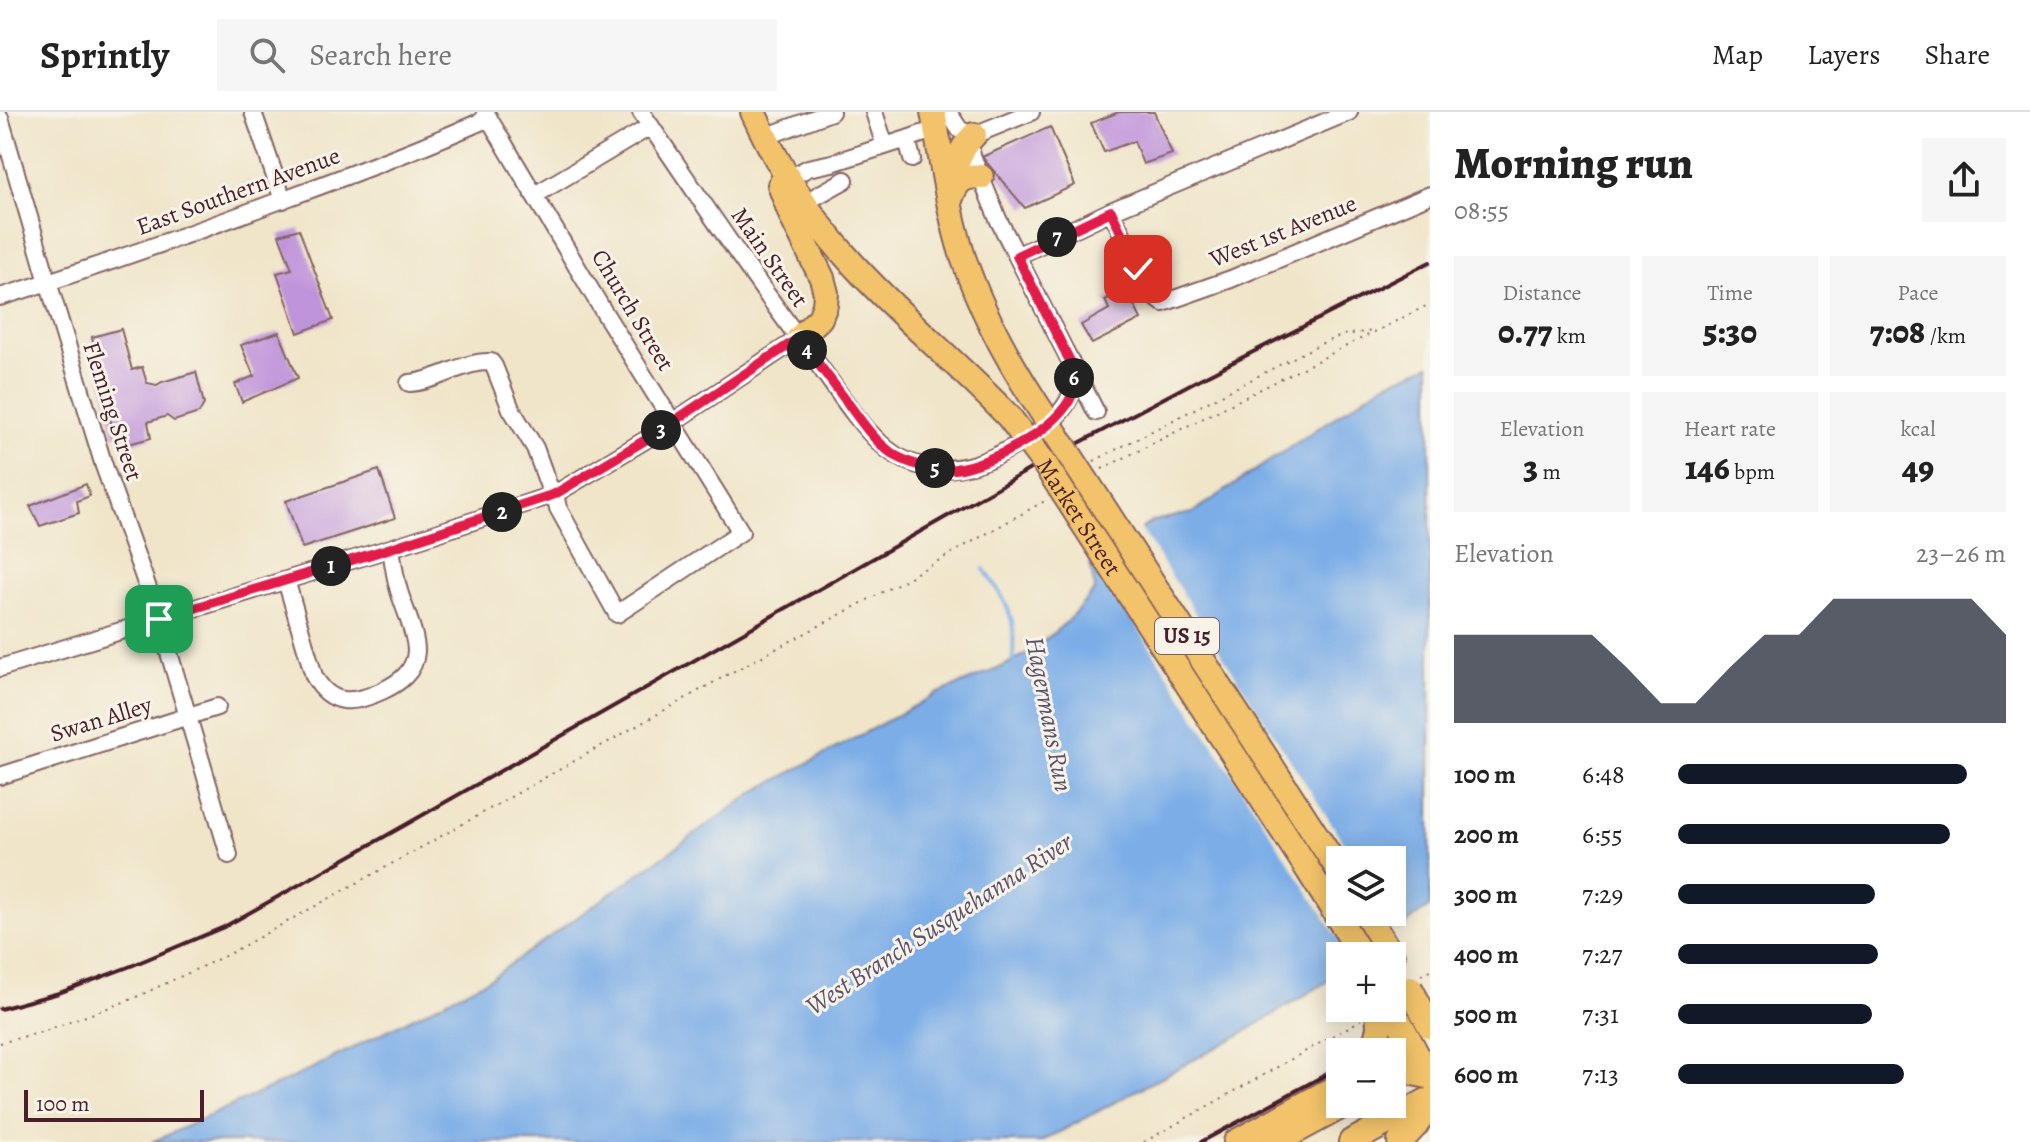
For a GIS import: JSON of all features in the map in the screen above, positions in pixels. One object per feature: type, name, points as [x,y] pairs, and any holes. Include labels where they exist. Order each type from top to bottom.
[{"type":"highway","name":"Market Street","points":[[753,112],[788,179],[833,241],[866,278],[1009,417],[1053,476],[1353,942]]},
{"type":"highway","name":"Market Street","points":[[939,118],[949,202],[963,255],[981,303],[1011,363],[1326,850]]},
{"type":"highway","points":[[949,202],[955,164],[974,135]]},
{"type":"highway","points":[[765,137],[787,203],[826,293],[820,318],[799,338]]},
{"type":"highway","points":[[949,202],[962,178],[981,177]]},
{"type":"highway","points":[[1406,972],[1420,987],[1430,1026]]},
{"type":"highway","points":[[1389,1022],[1429,1069]]},
{"type":"highway","points":[[1406,1069],[1429,1069]]},
{"type":"highway","points":[[1406,1076],[1429,1069]]},
{"type":"highway","points":[[1236,1142],[1326,1093]]},
{"type":"highway","points":[[1351,1142],[1430,1100]]},
{"type":"highway","points":[[1400,1142],[1416,1125],[1430,1100]]},
{"type":"highway","points":[[1276,1142],[1326,1115]]},
{"type":"street","points":[[253,112],[283,200]]},
{"type":"street","points":[[765,137],[831,112]]},
{"type":"street","points":[[874,112],[885,146]]},
{"type":"street","points":[[1031,112],[974,135],[970,150],[998,219],[1096,412]]},
{"type":"street","points":[[1017,256],[1111,211],[1349,112]]},
{"type":"street","name":"East Southern Avenue","points":[[0,297],[142,252],[283,200],[421,148],[487,115]]},
{"type":"street","name":"Church Street","points":[[487,115],[602,309],[741,532],[617,614],[558,508],[555,494]]},
{"type":"street","name":"Fleming Street","points":[[0,118],[104,466],[159,619],[229,855]]},
{"type":"street","points":[[788,179],[808,168],[907,139],[939,118],[974,135]]},
{"type":"street","points":[[535,195],[646,119]]},
{"type":"street","name":"Main Street","points":[[646,119],[742,261],[799,338],[872,436],[896,455],[914,464],[943,469],[963,468],[994,457],[1030,437],[1057,416],[1073,392],[1072,365]]},
{"type":"street","points":[[907,139],[912,159]]},
{"type":"street","points":[[804,203],[845,180]]},
{"type":"street","name":"West 1st Avenue","points":[[1111,211],[1151,294],[1159,302],[1168,303],[1430,195]]},
{"type":"street","points":[[0,668],[391,548],[555,494],[640,444],[799,338]]},
{"type":"street","points":[[409,383],[436,378],[480,362],[491,362],[511,409],[535,448],[548,484],[555,494]]},
{"type":"street","points":[[286,580],[318,682],[323,690],[333,696],[360,701],[400,682],[416,653],[391,548]]},
{"type":"street","name":"Swan Alley","points":[[0,776],[217,707]]},
{"type":"path","points":[[1093,474],[1430,304]]},
{"type":"path","points":[[1093,461],[1335,338],[1377,330]]},
{"type":"path","points":[[0,1043],[45,1031],[132,999],[227,955],[1053,496]]},
{"type":"path","points":[[1420,987],[1430,970]]},
{"type":"path","points":[[1144,1142],[1360,1022]]},
{"type":"water","name":"West Branch Susquehanna River","points":[[1430,365],[1430,906],[1406,924],[1406,846],[1326,846],[1326,926],[1404,926],[1382,942],[1326,942],[1326,983],[1238,1036],[1041,1142],[152,1142],[305,1072],[491,978],[756,791],[939,693],[1000,668],[1033,650],[1069,620],[1095,590],[1090,563],[1153,521],[1192,513],[1384,384]]},
{"type":"pier","points":[[1139,526],[1346,846],[1326,846],[1326,920],[1092,557]]},
{"type":"pier","points":[[1330,926],[1397,926],[1401,933],[1389,942],[1348,942],[1336,935]]},
{"type":"building","points":[[1119,112],[1154,112],[1172,154],[1143,164],[1134,141],[1104,152],[1091,123]]},
{"type":"building","points":[[1050,127],[1075,185],[1025,208],[982,157]]},
{"type":"building","points":[[299,229],[333,320],[298,333],[277,273],[292,269],[279,235]]},
{"type":"building","points":[[1126,289],[1141,319],[1092,344],[1081,325],[1109,309],[1105,300]]},
{"type":"building","points":[[121,329],[132,370],[142,367],[147,383],[157,385],[196,372],[204,404],[199,413],[174,421],[167,416],[148,422],[151,438],[128,444],[126,433],[114,436],[92,337]]},
{"type":"building","points":[[279,332],[298,378],[242,402],[235,384],[254,376],[241,345]]},
{"type":"building","points":[[379,470],[395,518],[302,548],[286,501]]},
{"type":"building","points":[[86,484],[90,496],[77,501],[79,513],[40,526],[30,506]]},
{"type":"waterway","name":"Hagermans Run","points":[[984,569],[1001,594],[1010,615],[1014,663]]},
{"type":"railway","points":[[0,1009],[59,993],[224,927],[1032,468],[1430,262]]},
{"type":"railway","points":[[1394,1038],[1430,1018]]},
{"type":"railway","points":[[1201,1142],[1326,1075]]},
{"type":"route","points":[[159,619],[555,494],[652,436],[799,338],[872,436],[896,455],[914,464],[933,468],[963,468],[982,462],[1050,423],[1070,399],[1075,383],[1072,365],[1017,256],[1111,211],[1138,269]]}]
